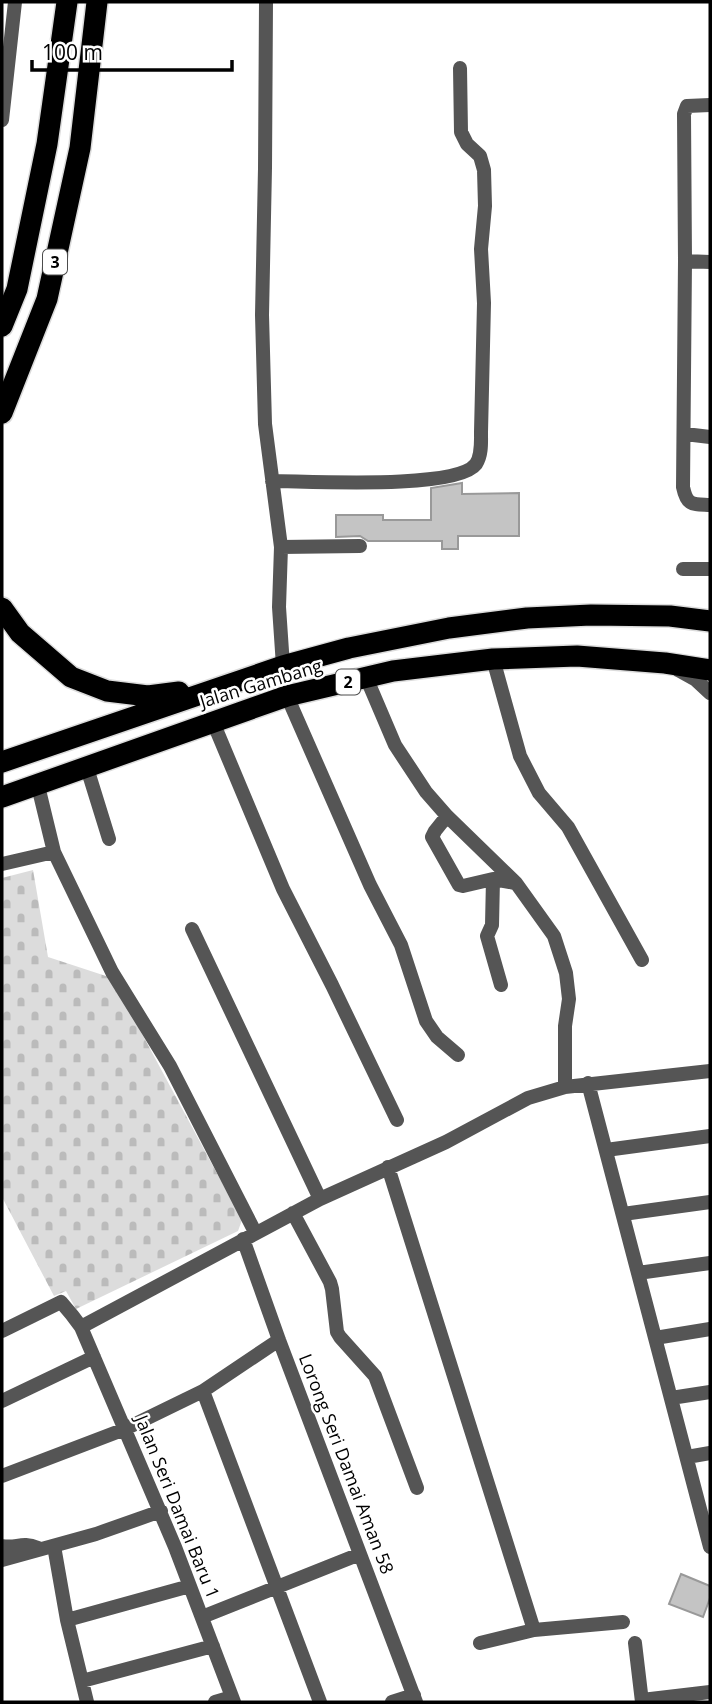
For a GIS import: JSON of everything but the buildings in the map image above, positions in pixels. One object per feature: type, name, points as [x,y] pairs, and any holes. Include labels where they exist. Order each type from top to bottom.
[{"type":"highway","name":"3","points":[[2,326],[17,289],[47,144],[67,2]]},
{"type":"highway","name":"3","points":[[2,398],[17,372],[47,299],[80,148],[97,2]]},
{"type":"highway","points":[[2,413],[17,372]]},
{"type":"highway","points":[[2,608],[20,634],[71,677],[107,691],[148,696],[226,685]]},
{"type":"highway","name":"Jalan Gambang","points":[[2,762],[283,666],[349,648],[449,628],[527,618],[591,615],[670,616],[710,621]]},
{"type":"highway","name":"Jalan Gambang","points":[[2,797],[287,696],[393,671],[494,659],[577,656],[666,663],[710,670]]},
{"type":"street","points":[[2,120],[15,2]]},
{"type":"street","points":[[266,2],[262,315],[265,424],[281,547],[279,607],[283,666]]},
{"type":"street","points":[[272,481],[397,482],[461,474],[478,462],[481,450],[484,303],[481,249],[485,206],[484,170],[480,156],[467,144],[461,132],[460,68]]},
{"type":"street","points":[[710,105],[687,106],[684,114],[683,487],[685,499],[689,502],[710,505]]},
{"type":"street","points":[[685,261],[710,262]]},
{"type":"street","points":[[685,434],[710,437]]},
{"type":"street","points":[[281,547],[360,546]]},
{"type":"street","points":[[683,569],[710,569]]},
{"type":"street","points":[[494,659],[520,756],[539,793],[568,827],[642,960]]},
{"type":"street","points":[[666,663],[696,680],[710,693]]},
{"type":"street","points":[[366,677],[396,745],[426,792],[516,883],[554,936],[566,973],[569,999],[565,1026],[565,1087]]},
{"type":"street","points":[[287,696],[370,885],[401,945],[426,1021],[437,1037],[458,1055]]},
{"type":"street","points":[[213,722],[283,889],[397,1120]]},
{"type":"street","points":[[87,768],[109,839]]},
{"type":"street","name":"Lorong Seri Damai Aman 58","points":[[38,786],[54,852],[112,972],[170,1066],[249,1236],[279,1340],[415,1698]]},
{"type":"street","points":[[447,816],[432,837],[459,885],[493,879],[516,883]]},
{"type":"street","points":[[2,864],[54,852]]},
{"type":"street","points":[[493,879],[492,925],[487,936],[501,985]]},
{"type":"street","points":[[192,929],[320,1199]]},
{"type":"street","points":[[2,1331],[61,1302],[81,1327],[320,1199],[446,1142],[528,1098],[588,1083],[710,1071]]},
{"type":"street","points":[[588,1083],[687,1457],[706,1516],[710,1547]]},
{"type":"street","points":[[606,1150],[710,1136]]},
{"type":"street","points":[[388,1167],[534,1630]]},
{"type":"street","points":[[623,1214],[710,1202]]},
{"type":"street","points":[[293,1213],[330,1282],[337,1332],[375,1376],[418,1488]]},
{"type":"street","points":[[638,1273],[710,1262]]},
{"type":"street","name":"Jalan Seri Damai Baru 1","points":[[81,1327],[161,1511],[233,1700]]},
{"type":"street","points":[[655,1338],[710,1329]]},
{"type":"street","points":[[2,1476],[125,1429],[203,1391],[279,1340]]},
{"type":"street","points":[[2,1401],[94,1357]]},
{"type":"street","points":[[203,1391],[320,1702]]},
{"type":"street","points":[[671,1398],[710,1392]]},
{"type":"street","points":[[687,1457],[710,1454]]},
{"type":"street","points":[[2,1560],[161,1511]]},
{"type":"street","points":[[2,1546],[28,1544],[47,1548]]},
{"type":"street","points":[[47,1548],[87,1702]]},
{"type":"street","points":[[202,1616],[360,1554]]},
{"type":"street","points":[[67,1620],[190,1586]]},
{"type":"street","points":[[480,1643],[534,1630],[623,1622]]},
{"type":"street","points":[[635,1643],[642,1701],[710,1692]]},
{"type":"street","points":[[82,1681],[213,1646]]},
{"type":"street","points":[[392,1702],[415,1698]]},
{"type":"street","points":[[215,1702],[233,1700]]},
{"type":"green space","points":[[33,870],[48,957],[112,978],[242,1220],[238,1231],[76,1309],[66,1291],[54,1296],[2,1197],[2,878]]}]
